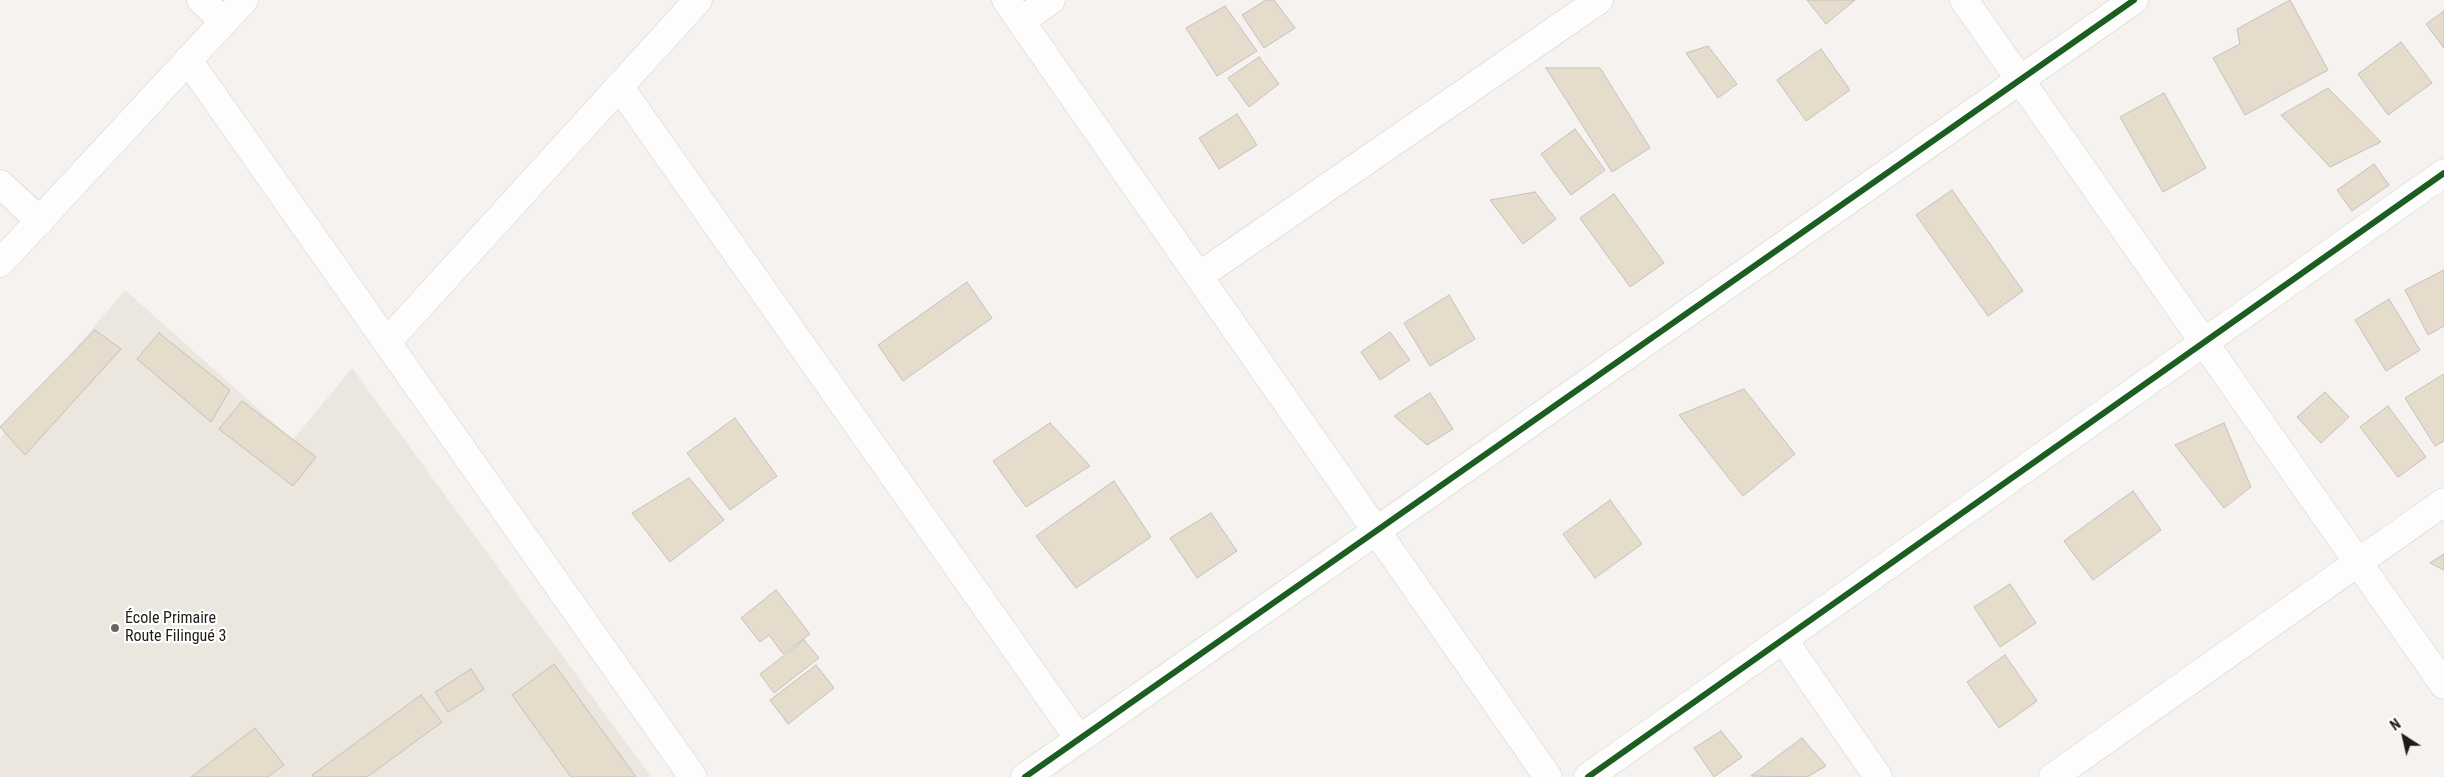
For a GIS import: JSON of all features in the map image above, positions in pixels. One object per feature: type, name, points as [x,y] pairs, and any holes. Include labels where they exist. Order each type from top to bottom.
[{"type":"street","points":[[201,0],[224,22]]},
{"type":"street","points":[[0,263],[244,0]]},
{"type":"street","points":[[387,342],[698,0]]},
{"type":"street","points":[[1051,0],[1014,11],[1548,777]]},
{"type":"street","points":[[1199,276],[1598,0]]},
{"type":"street","points":[[1964,0],[2444,684]]},
{"type":"street","points":[[1025,777],[2134,0]]},
{"type":"street","points":[[188,60],[693,777]]},
{"type":"street","points":[[619,86],[1079,739]]},
{"type":"street","points":[[1588,777],[2444,173]]},
{"type":"street","points":[[0,184],[40,220]]},
{"type":"street","points":[[2053,777],[2444,502]]},
{"type":"street","points":[[1783,639],[1878,777]]},
{"type":"shaded area","points":[[125,290],[293,440],[352,368],[651,777],[0,777],[0,438]]},
{"type":"building","points":[[1266,0],[1274,0],[1295,28],[1264,48],[1242,15]]},
{"type":"building","points":[[1807,0],[1855,0],[1826,24]]},
{"type":"building","points":[[2290,0],[2328,70],[2245,115],[2213,58],[2240,44],[2237,29]]},
{"type":"building","points":[[1225,6],[1257,51],[1217,76],[1186,28]]},
{"type":"building","points":[[2444,11],[2444,48],[2426,24]]},
{"type":"building","points":[[2401,42],[2432,83],[2388,115],[2358,74]]},
{"type":"building","points":[[1708,46],[1737,84],[1718,98],[1686,53]]},
{"type":"building","points":[[1821,49],[1850,90],[1806,121],[1777,80]]},
{"type":"building","points":[[1259,57],[1279,84],[1249,107],[1228,78]]},
{"type":"building","points":[[1546,68],[1600,68],[1650,148],[1612,172]]},
{"type":"building","points":[[2328,88],[2381,142],[2330,167],[2281,115]]},
{"type":"building","points":[[2164,93],[2206,168],[2163,192],[2120,117]]},
{"type":"building","points":[[1237,114],[1257,145],[1219,169],[1199,138]]},
{"type":"building","points":[[1575,129],[1605,170],[1571,195],[1541,154]]},
{"type":"building","points":[[2374,164],[2389,185],[2352,211],[2337,190]]},
{"type":"building","points":[[1952,190],[2023,291],[1988,316],[1916,215]]},
{"type":"building","points":[[1535,192],[1556,219],[1523,244],[1490,200]]},
{"type":"building","points":[[1614,194],[1664,263],[1630,287],[1580,218]]},
{"type":"building","points":[[2444,270],[2444,326],[2428,335],[2405,290]]},
{"type":"building","points":[[967,282],[992,318],[903,381],[878,345]]},
{"type":"building","points":[[1449,295],[1475,339],[1430,366],[1404,323]]},
{"type":"building","points":[[2389,299],[2420,350],[2386,371],[2355,320]]},
{"type":"building","points":[[95,330],[121,349],[25,455],[0,427]]},
{"type":"building","points":[[1390,332],[1410,360],[1380,380],[1361,352]]},
{"type":"building","points":[[159,333],[230,390],[211,422],[137,359]]},
{"type":"building","points":[[2444,374],[2444,441],[2435,446],[2405,398]]},
{"type":"building","points":[[1744,389],[1795,454],[1743,496],[1679,415]]},
{"type":"building","points":[[2325,392],[2349,417],[2321,443],[2297,417]]},
{"type":"building","points":[[1430,393],[1453,429],[1427,445],[1394,416]]},
{"type":"building","points":[[242,401],[316,457],[293,486],[219,429]]},
{"type":"building","points":[[2388,406],[2426,457],[2398,477],[2360,427]]},
{"type":"building","points":[[735,418],[777,476],[730,510],[687,453]]},
{"type":"building","points":[[1050,423],[1090,466],[1026,507],[993,461]]},
{"type":"building","points":[[2224,423],[2251,487],[2224,508],[2175,445]]},
{"type":"building","points":[[689,478],[724,520],[670,562],[632,513]]},
{"type":"building","points":[[1114,481],[1151,537],[1076,588],[1036,536]]},
{"type":"building","points":[[2133,491],[2161,530],[2093,580],[2064,541]]},
{"type":"building","points":[[1610,500],[1642,544],[1595,578],[1563,534]]},
{"type":"building","points":[[1211,513],[1237,551],[1197,578],[1170,538]]},
{"type":"building","points":[[2444,554],[2444,570],[2430,563]]},
{"type":"building","points":[[2010,584],[2036,623],[2000,647],[1974,607]]},
{"type":"building","points":[[776,590],[810,634],[783,654],[769,635],[760,642],[741,618]]},
{"type":"building","points":[[804,640],[819,658],[774,693],[760,674]]},
{"type":"building","points":[[2005,655],[2037,701],[1999,728],[1967,682]]},
{"type":"building","points":[[554,664],[636,777],[571,777],[512,695]]},
{"type":"building","points":[[816,665],[834,688],[788,724],[770,700]]},
{"type":"building","points":[[471,669],[484,689],[448,712],[435,692]]},
{"type":"building","points":[[421,695],[442,722],[367,777],[314,777],[312,775]]},
{"type":"building","points":[[255,728],[284,765],[268,777],[191,777]]},
{"type":"building","points":[[1721,731],[1742,757],[1714,777],[1694,748]]},
{"type":"building","points":[[1802,738],[1826,766],[1807,777],[1751,776]]},
{"type":"cycle path","points":[[1025,777],[2134,0]]},
{"type":"cycle path","points":[[1588,777],[2444,173]]},
{"type":"place","name":"École Primaire Route Filingué 3","points":[[115,628]]}]
